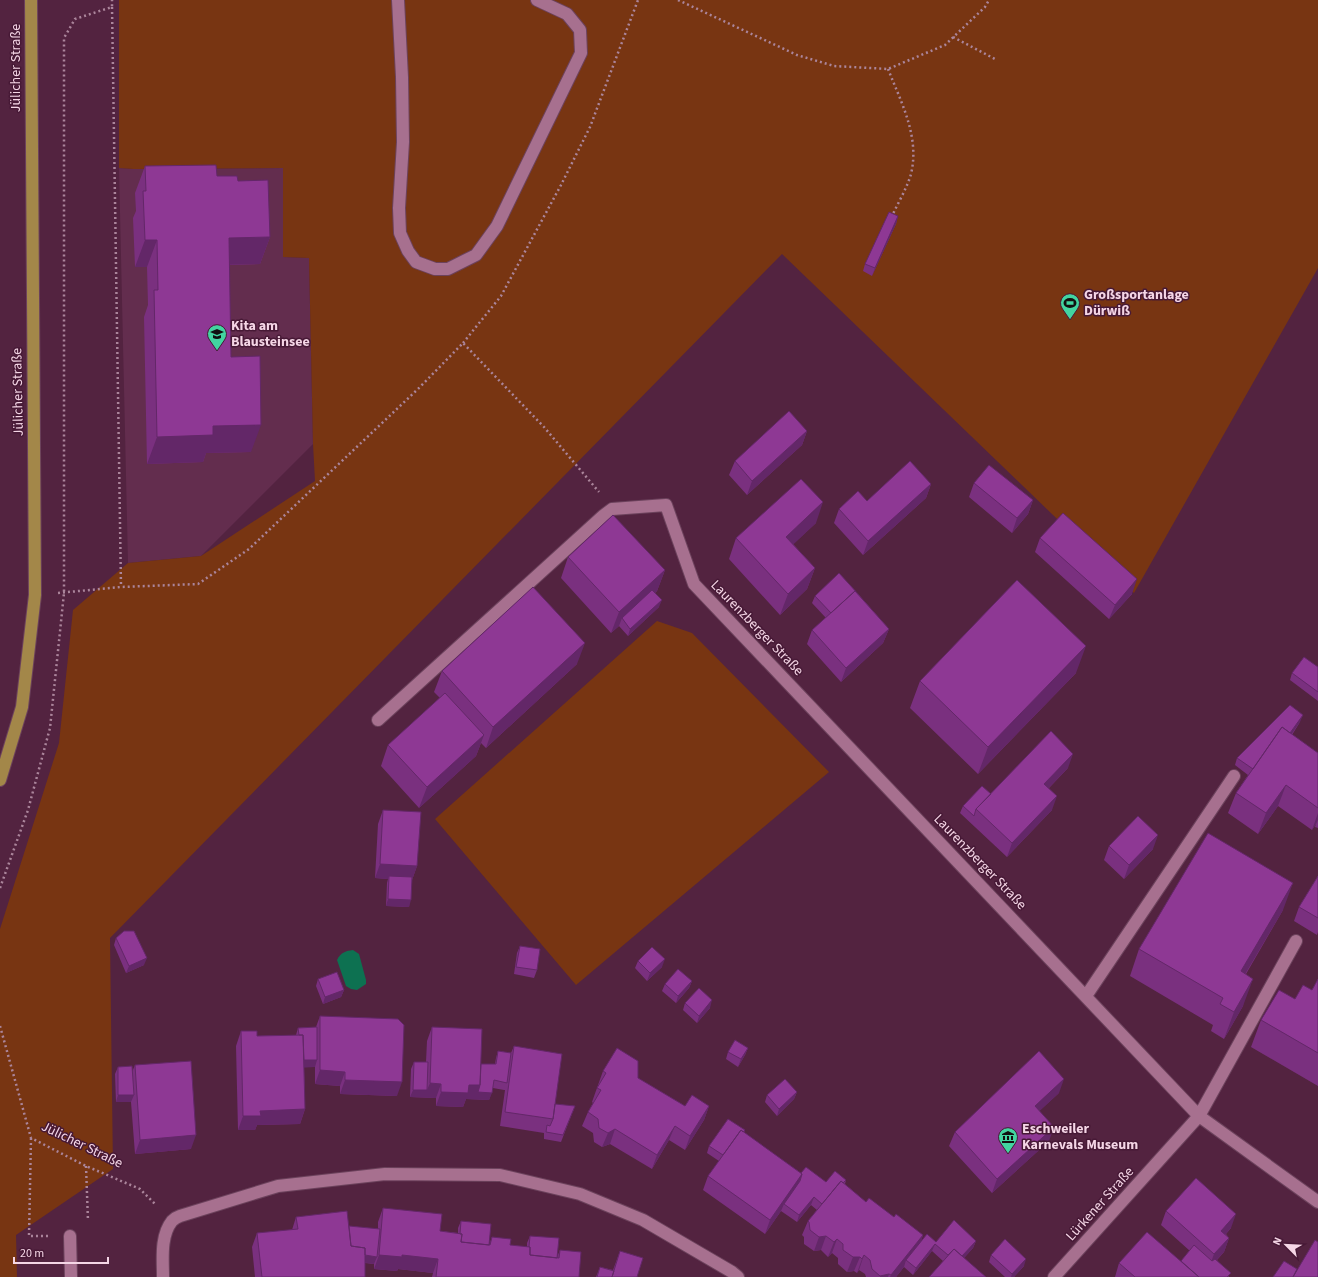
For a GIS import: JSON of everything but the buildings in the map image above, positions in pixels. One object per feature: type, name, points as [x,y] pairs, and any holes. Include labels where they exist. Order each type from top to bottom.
[{"type":"main road","name":"Jülicher Straße","points":[[0,780],[22,707],[35,595],[31,0]]},
{"type":"street","points":[[398,0],[404,142],[399,208],[400,233],[408,251],[416,262],[435,269],[448,269],[476,255],[497,226],[581,53],[580,30],[567,14],[536,0]]},
{"type":"street","name":"Laurenzberger Straße","points":[[612,509],[666,505],[694,584],[1200,1116],[1318,1202]]},
{"type":"street","points":[[378,720],[604,514],[612,509]]},
{"type":"street","points":[[1086,996],[1234,776]]},
{"type":"street","name":"Lürkener Straße","points":[[1054,1277],[1200,1116],[1296,940]]},
{"type":"street","points":[[163,1277],[165,1234],[172,1220],[180,1216],[278,1186],[385,1174],[500,1175],[580,1194],[643,1220],[732,1272],[738,1277]]},
{"type":"street","points":[[70,1236],[71,1277]]},
{"type":"path","points":[[35,595],[121,587],[198,584],[249,549],[419,388],[463,343],[501,296],[561,185],[590,127],[638,0]]},
{"type":"path","points":[[678,0],[797,55],[834,66],[888,69],[945,45],[985,7],[989,0]]},
{"type":"path","points":[[112,7],[121,587]]},
{"type":"path","points":[[953,37],[995,59]]},
{"type":"path","points":[[888,69],[909,120],[914,150],[911,174],[892,216]]},
{"type":"path","points":[[463,343],[544,427],[597,488],[612,509]]},
{"type":"path","name":"Jülicher Straße","points":[[0,1026],[31,1138],[86,1166],[140,1189],[172,1220]]},
{"type":"path","points":[[31,1138],[29,1236],[70,1236]]},
{"type":"shaded area","name":"Großsportanlage Dürwiß","points":[[119,0],[1318,0],[1318,268],[1134,593],[782,254],[110,938],[113,1169],[16,1235],[17,1277],[0,1277],[0,929],[59,743],[73,610],[128,563],[201,556],[315,481],[309,258],[283,257],[283,168],[119,168]]},
{"type":"shaded area","name":"Kita am Blausteinsee","points":[[119,168],[283,168],[283,257],[309,258],[313,444],[201,556],[128,563]]},
{"type":"shaded area","points":[[657,621],[692,633],[829,772],[576,985],[435,819]]},
{"type":"shaded area","points":[[353,950],[359,954],[366,980],[366,984],[357,990],[346,986],[337,960],[344,952]]},
{"type":"place","name":"Großsportanlage Dürwiß","points":[[1070,320]]},
{"type":"place","name":"Kita am Blausteinsee","points":[[217,351]]},
{"type":"place","name":"Eschweiler Karnevals Museum","points":[[1008,1154]]}]
